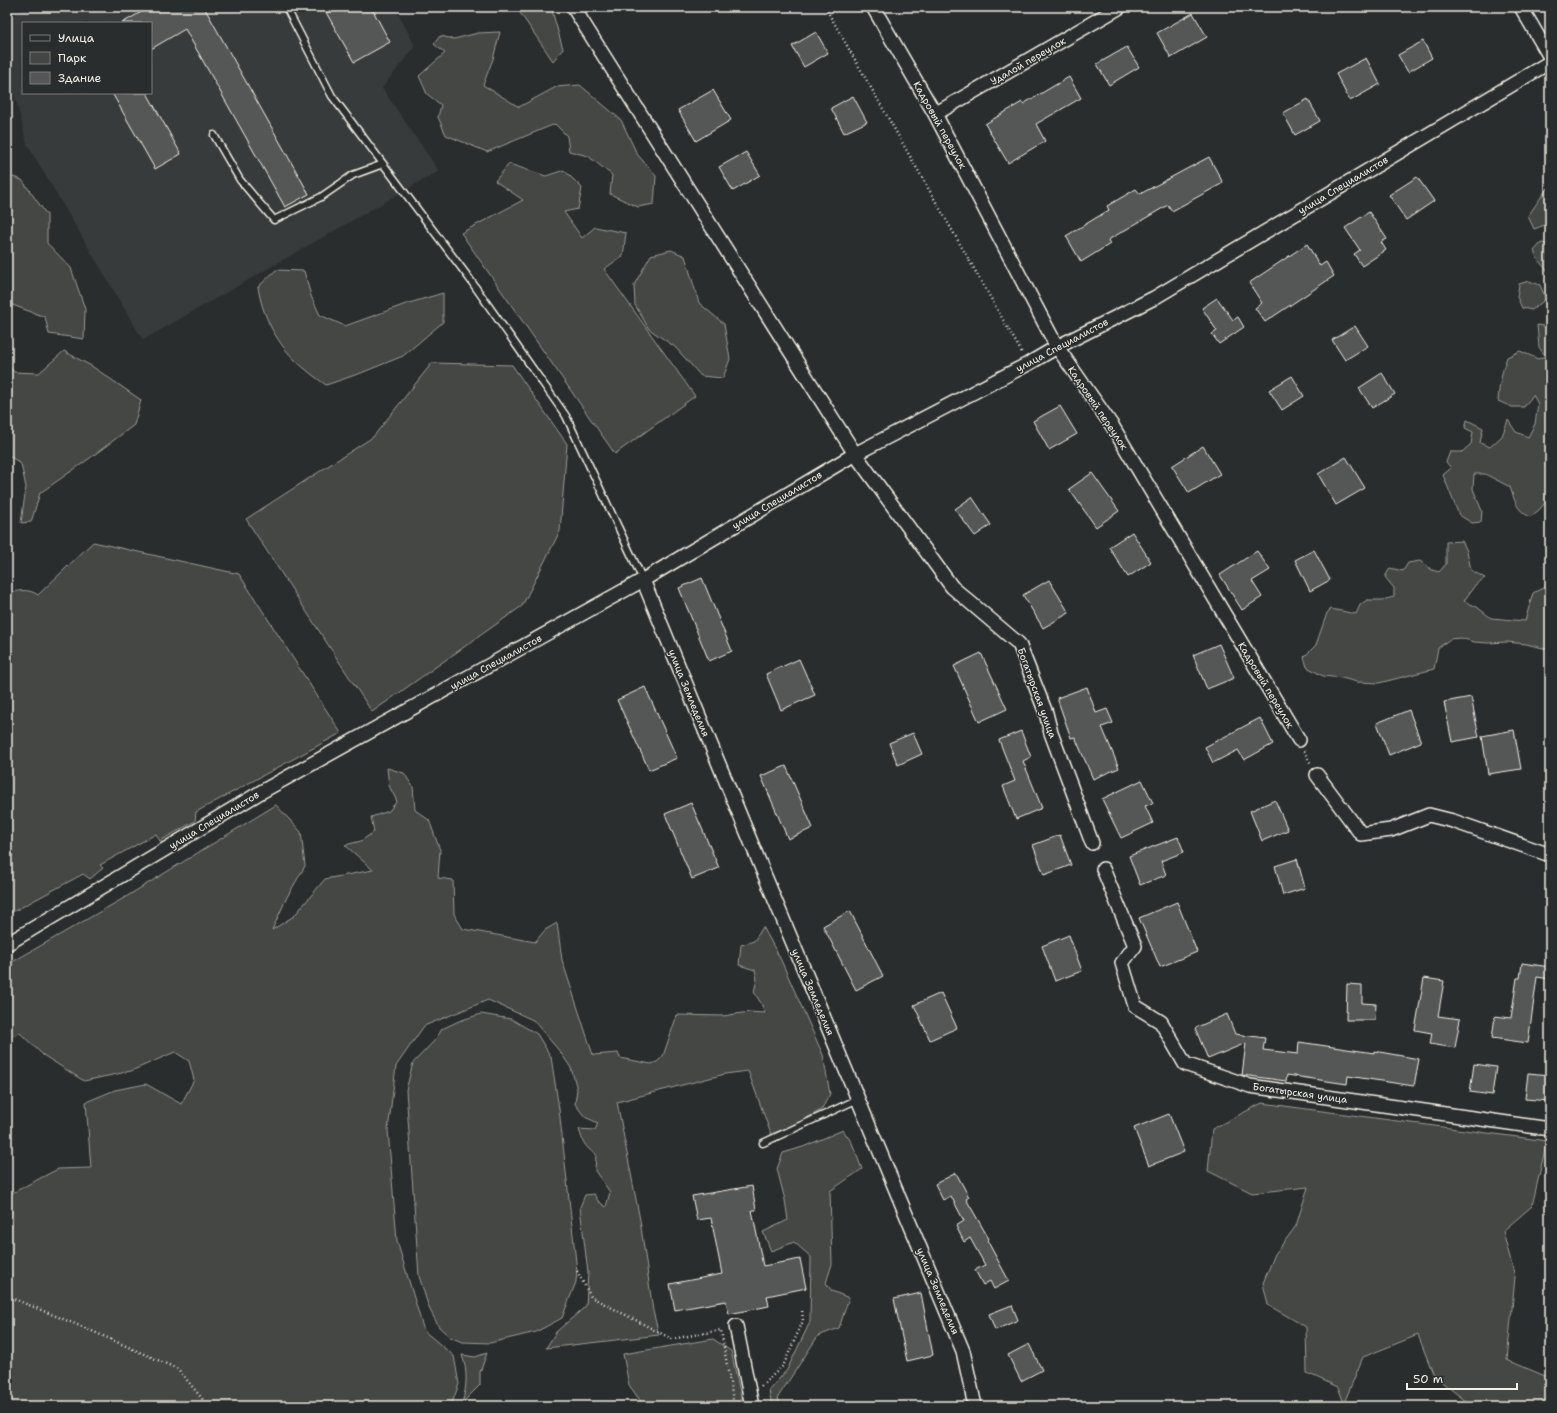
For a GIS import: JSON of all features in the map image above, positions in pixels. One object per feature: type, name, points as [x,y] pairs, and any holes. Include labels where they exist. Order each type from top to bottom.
[{"type":"street","name":"Богатырская улица","points":[[573,7],[855,454],[952,587],[1019,644],[1046,713],[1051,733],[1092,843]]},
{"type":"street","name":"Кадровый переулок","points":[[873,7],[935,114],[1057,347],[1113,427],[1299,740]]},
{"type":"street","name":"Удалой переулок","points":[[935,114],[1120,7]]},
{"type":"street","points":[[1521,7],[1550,57]]},
{"type":"street","name":"улица Специалистов","points":[[7,944],[262,792],[643,580],[855,454],[1028,364],[1057,347],[1154,298],[1550,62]]},
{"type":"street","name":"улица Земледелия","points":[[643,580],[963,1351],[975,1406]]},
{"type":"street","points":[[1317,775],[1361,834],[1391,830],[1429,815],[1454,821],[1550,855]]},
{"type":"street","name":"Богатырская улица","points":[[1103,869],[1135,946],[1122,963],[1135,1006],[1161,1022],[1185,1064],[1250,1086],[1550,1129]]},
{"type":"street","points":[[736,1326],[752,1406]]},
{"type":"lane","points":[[286,7],[332,96],[469,278],[566,416],[643,580]]},
{"type":"lane","points":[[214,135],[240,180],[274,220],[320,196],[353,175],[383,164]]},
{"type":"lane","points":[[763,1143],[858,1099]]},
{"type":"path","points":[[825,7],[1028,364]]},
{"type":"path","points":[[1299,740],[1317,775]]},
{"type":"path","points":[[577,1271],[591,1297],[672,1339],[721,1330],[734,1406]]},
{"type":"path","points":[[7,1296],[178,1369],[208,1406]]},
{"type":"path","points":[[760,1388],[783,1366],[803,1321],[802,1309]]},
{"type":"shaded area","points":[[27,7],[395,7],[415,46],[382,88],[439,171],[143,340],[27,144],[7,66],[7,19]]},
{"type":"green space","points":[[516,7],[551,7],[563,49],[553,61]]},
{"type":"green space","points":[[500,32],[493,59],[483,85],[519,107],[556,87],[580,85],[621,120],[637,154],[656,176],[654,204],[638,207],[610,194],[612,175],[588,156],[569,151],[567,136],[555,124],[487,152],[446,135],[438,117],[441,105],[427,94],[419,76],[445,53],[434,44],[440,36],[454,39],[478,33]]},
{"type":"green space","points":[[509,164],[546,176],[564,170],[582,188],[578,209],[564,212],[582,238],[595,227],[626,233],[623,256],[604,269],[695,396],[615,454],[461,233],[523,200],[495,181]]},
{"type":"green space","points":[[7,175],[22,180],[47,215],[47,243],[71,268],[85,309],[84,339],[49,334],[45,317],[7,303]]},
{"type":"green space","points":[[1550,186],[1550,223],[1534,229],[1528,216]]},
{"type":"green space","points":[[1541,243],[1550,244],[1550,274],[1538,260],[1534,251]]},
{"type":"green space","points":[[671,250],[685,256],[699,303],[724,324],[730,359],[723,378],[701,376],[675,347],[649,329],[635,305],[634,285],[651,255]]},
{"type":"green space","points":[[276,270],[304,271],[311,296],[320,315],[345,326],[406,304],[443,293],[443,322],[403,356],[326,385],[287,352],[275,335],[266,317],[258,287]]},
{"type":"green space","points":[[1529,281],[1540,285],[1546,299],[1532,310],[1522,308],[1517,297],[1519,284]]},
{"type":"green space","points":[[1537,325],[1550,327],[1550,446],[1545,466],[1550,473],[1550,497],[1539,510],[1530,517],[1519,508],[1510,487],[1485,474],[1474,474],[1473,489],[1482,511],[1481,522],[1472,523],[1459,515],[1443,475],[1451,468],[1446,462],[1450,452],[1462,452],[1471,444],[1473,432],[1465,428],[1467,420],[1483,428],[1480,443],[1490,447],[1502,436],[1508,420],[1516,432],[1528,437],[1535,424],[1538,404],[1533,395],[1524,407],[1512,407],[1498,401],[1498,395],[1507,357],[1520,351],[1538,359],[1545,356],[1539,347]]},
{"type":"green space","points":[[64,351],[93,367],[141,400],[134,425],[40,493],[31,522],[21,523],[26,487],[21,464],[7,454],[7,364],[14,372],[39,373]]},
{"type":"green space","points":[[432,363],[512,365],[567,444],[560,531],[522,606],[372,712],[246,519],[373,437]]},
{"type":"green space","points":[[1462,541],[1467,551],[1471,570],[1485,578],[1475,585],[1464,601],[1477,607],[1491,618],[1525,621],[1533,593],[1547,586],[1550,587],[1550,651],[1526,644],[1507,642],[1474,642],[1461,638],[1450,639],[1438,648],[1434,669],[1379,683],[1357,682],[1342,678],[1323,676],[1307,667],[1304,657],[1316,645],[1327,613],[1331,609],[1356,614],[1360,605],[1367,600],[1382,600],[1394,597],[1394,588],[1385,577],[1390,568],[1403,571],[1408,563],[1420,561],[1432,570],[1439,572],[1446,564],[1446,542]]},
{"type":"green space","points":[[93,542],[239,574],[341,733],[196,812],[195,821],[160,841],[156,834],[100,865],[103,868],[90,879],[83,874],[7,915],[7,593],[31,591],[38,595]]},
{"type":"green space","points":[[387,768],[404,773],[413,787],[415,810],[429,820],[440,850],[438,878],[453,880],[454,914],[463,929],[535,942],[545,930],[557,923],[562,960],[593,1055],[618,1053],[620,1058],[651,1064],[657,1062],[663,1056],[677,1015],[723,1016],[749,1012],[765,1013],[754,992],[757,979],[755,970],[739,965],[741,945],[754,941],[763,927],[780,958],[823,1055],[830,1094],[821,1110],[794,1125],[771,1134],[748,1071],[725,1074],[617,1102],[640,1220],[653,1311],[659,1335],[546,1348],[556,1332],[586,1306],[588,1273],[580,1207],[585,1195],[594,1194],[598,1201],[606,1207],[610,1192],[595,1171],[596,1154],[586,1146],[580,1134],[579,1129],[595,1130],[598,1123],[585,1117],[575,1104],[577,1089],[571,1068],[561,1053],[533,1020],[488,1000],[424,1026],[396,1066],[388,1130],[397,1241],[424,1331],[454,1356],[459,1384],[451,1406],[7,1406],[7,1198],[12,1193],[58,1169],[91,1168],[86,1102],[115,1090],[146,1084],[181,1104],[194,1080],[189,1061],[175,1052],[131,1071],[84,1081],[43,1055],[20,1033],[7,1038],[7,965],[124,898],[276,805],[301,832],[305,866],[287,897],[272,930],[294,916],[325,879],[373,870],[345,845],[361,841],[374,832],[371,817],[389,811],[397,801],[389,786]]},
{"type":"green space","points":[[481,1014],[511,1019],[537,1034],[551,1057],[559,1109],[577,1271],[576,1282],[562,1318],[536,1332],[490,1343],[462,1342],[450,1337],[439,1327],[429,1308],[419,1276],[406,1090],[413,1063],[436,1039],[442,1029],[459,1021]]},
{"type":"green space","points":[[1262,1103],[1547,1141],[1532,1206],[1503,1231],[1515,1277],[1507,1360],[1550,1378],[1550,1406],[1472,1406],[1434,1376],[1418,1335],[1363,1357],[1344,1403],[1338,1387],[1307,1373],[1306,1327],[1268,1305],[1263,1283],[1275,1254],[1296,1226],[1308,1187],[1252,1193],[1208,1171],[1212,1129]]},
{"type":"green space","points":[[843,1130],[852,1143],[862,1169],[830,1191],[832,1264],[826,1283],[832,1291],[849,1298],[839,1328],[818,1336],[778,1397],[780,1406],[772,1406],[769,1390],[787,1370],[810,1322],[811,1257],[794,1242],[771,1251],[763,1232],[788,1220],[785,1200],[777,1169],[783,1153],[803,1147]]},
{"type":"green space","points":[[713,1339],[731,1351],[743,1406],[644,1406],[629,1385],[623,1354]]},
{"type":"green space","points":[[487,1353],[480,1372],[480,1385],[462,1403],[466,1379],[462,1355],[475,1357]]},
{"type":"building","points":[[150,7],[204,7],[309,194],[285,207],[185,29],[152,48],[152,22],[124,22]]},
{"type":"building","points":[[323,7],[371,7],[390,42],[354,62]]},
{"type":"building","points":[[1193,13],[1207,37],[1171,58],[1157,33]]},
{"type":"building","points":[[816,32],[828,53],[804,67],[792,46]]},
{"type":"building","points":[[1423,41],[1432,58],[1408,72],[1398,55]]},
{"type":"building","points":[[1127,47],[1139,67],[1109,85],[1097,64]]},
{"type":"building","points":[[1366,58],[1380,84],[1350,101],[1336,74]]},
{"type":"building","points":[[1069,77],[1081,98],[1036,124],[1045,141],[1008,163],[985,124]]},
{"type":"building","points":[[713,90],[731,120],[696,141],[678,110]]},
{"type":"building","points":[[113,94],[148,94],[181,154],[155,169]]},
{"type":"building","points":[[853,96],[867,122],[844,133],[831,108]]},
{"type":"building","points":[[1308,99],[1320,121],[1295,135],[1283,113]]},
{"type":"building","points":[[746,152],[760,175],[733,191],[719,167]]},
{"type":"building","points":[[1209,157],[1223,183],[1172,211],[1168,205],[1108,240],[1110,244],[1081,262],[1066,236],[1109,210],[1107,206],[1136,189],[1140,194]]},
{"type":"building","points":[[1417,177],[1434,201],[1406,220],[1389,195]]},
{"type":"building","points":[[1369,212],[1387,239],[1381,242],[1386,250],[1362,266],[1354,254],[1360,250],[1345,228]]},
{"type":"building","points":[[1307,244],[1320,266],[1326,262],[1334,276],[1265,322],[1255,308],[1262,303],[1249,283]]},
{"type":"building","points":[[1217,298],[1233,320],[1238,317],[1244,327],[1219,344],[1212,334],[1217,331],[1202,308]]},
{"type":"building","points":[[1355,326],[1368,346],[1345,360],[1332,340]]},
{"type":"building","points":[[1382,373],[1395,394],[1372,408],[1359,388]]},
{"type":"building","points":[[1292,376],[1304,396],[1282,410],[1269,390]]},
{"type":"building","points":[[1060,406],[1077,434],[1049,450],[1033,421]]},
{"type":"building","points":[[1203,446],[1220,474],[1189,493],[1172,466]]},
{"type":"building","points":[[1346,457],[1365,488],[1336,505],[1318,474]]},
{"type":"building","points":[[1092,473],[1119,511],[1096,527],[1069,489]]},
{"type":"building","points":[[972,497],[991,525],[975,536],[955,509]]},
{"type":"building","points":[[1132,532],[1151,562],[1128,577],[1109,547]]},
{"type":"building","points":[[1314,550],[1330,580],[1310,591],[1295,560]]},
{"type":"building","points":[[1257,551],[1270,570],[1252,581],[1262,597],[1242,610],[1220,575]]},
{"type":"building","points":[[702,578],[732,651],[709,661],[679,588]]},
{"type":"building","points":[[1049,580],[1069,613],[1043,628],[1023,595]]},
{"type":"building","points":[[1219,644],[1234,678],[1207,689],[1193,655]]},
{"type":"building","points":[[981,653],[1007,709],[979,722],[954,666]]},
{"type":"building","points":[[799,659],[815,695],[781,710],[766,674]]},
{"type":"building","points":[[645,687],[677,758],[649,770],[617,700]]},
{"type":"building","points":[[1087,687],[1096,713],[1107,709],[1113,723],[1102,727],[1119,768],[1093,779],[1075,737],[1071,738],[1057,698]]},
{"type":"building","points":[[1471,697],[1479,737],[1452,742],[1444,702]]},
{"type":"building","points":[[1409,710],[1421,742],[1389,755],[1377,723]]},
{"type":"building","points":[[1260,718],[1273,744],[1244,760],[1238,750],[1213,763],[1205,747]]},
{"type":"building","points":[[1514,730],[1521,769],[1488,774],[1482,736]]},
{"type":"building","points":[[1021,731],[1031,757],[1023,761],[1042,808],[1016,819],[1003,786],[1015,781],[999,740]]},
{"type":"building","points":[[913,733],[922,754],[898,765],[889,743]]},
{"type":"building","points":[[786,766],[813,828],[788,839],[761,776]]},
{"type":"building","points":[[1142,780],[1153,803],[1145,806],[1153,823],[1121,838],[1102,799]]},
{"type":"building","points":[[1275,800],[1288,830],[1262,841],[1250,811]]},
{"type":"building","points":[[691,803],[719,868],[692,879],[665,814]]},
{"type":"building","points":[[1060,835],[1071,865],[1044,875],[1033,845]]},
{"type":"building","points":[[1178,837],[1184,852],[1161,861],[1166,875],[1140,885],[1129,856]]},
{"type":"building","points":[[1297,859],[1305,888],[1283,895],[1275,866]]},
{"type":"building","points":[[1177,902],[1197,952],[1160,967],[1139,918]]},
{"type":"building","points":[[850,911],[883,976],[856,990],[823,926]]},
{"type":"building","points":[[1069,935],[1082,971],[1055,981],[1042,946]]},
{"type":"building","points":[[1522,963],[1550,967],[1550,979],[1537,977],[1528,1043],[1492,1038],[1495,1016],[1511,1018],[1517,978],[1520,978]]},
{"type":"building","points":[[1424,978],[1444,981],[1438,1016],[1460,1019],[1455,1048],[1430,1044],[1432,1033],[1415,1030]]},
{"type":"building","points":[[1347,984],[1362,985],[1362,1003],[1376,1004],[1375,1020],[1346,1020]]},
{"type":"building","points":[[941,993],[957,1028],[930,1040],[914,1005]]},
{"type":"building","points":[[1227,1014],[1235,1034],[1265,1038],[1263,1050],[1298,1054],[1299,1042],[1374,1053],[1374,1051],[1419,1059],[1414,1086],[1348,1076],[1347,1084],[1287,1075],[1286,1081],[1242,1075],[1246,1043],[1208,1059],[1195,1028]]},
{"type":"building","points":[[1474,1064],[1496,1067],[1492,1095],[1470,1092]]},
{"type":"building","points":[[1528,1073],[1550,1075],[1550,1101],[1525,1099]]},
{"type":"building","points":[[1169,1114],[1184,1152],[1149,1166],[1134,1128]]},
{"type":"building","points":[[956,1173],[969,1197],[966,1199],[989,1239],[987,1240],[1009,1281],[994,1289],[990,1281],[983,1285],[975,1270],[985,1265],[970,1238],[964,1242],[956,1226],[964,1221],[951,1196],[943,1200],[935,1184]]},
{"type":"building","points":[[752,1186],[756,1210],[752,1210],[763,1266],[800,1259],[806,1288],[767,1296],[769,1306],[729,1314],[726,1301],[675,1310],[670,1284],[722,1274],[711,1218],[697,1220],[692,1196]]},
{"type":"building","points":[[921,1293],[933,1355],[907,1361],[894,1299]]},
{"type":"building","points":[[1012,1305],[1018,1320],[995,1330],[989,1314]]},
{"type":"building","points":[[1029,1344],[1042,1370],[1021,1381],[1008,1355]]}]
